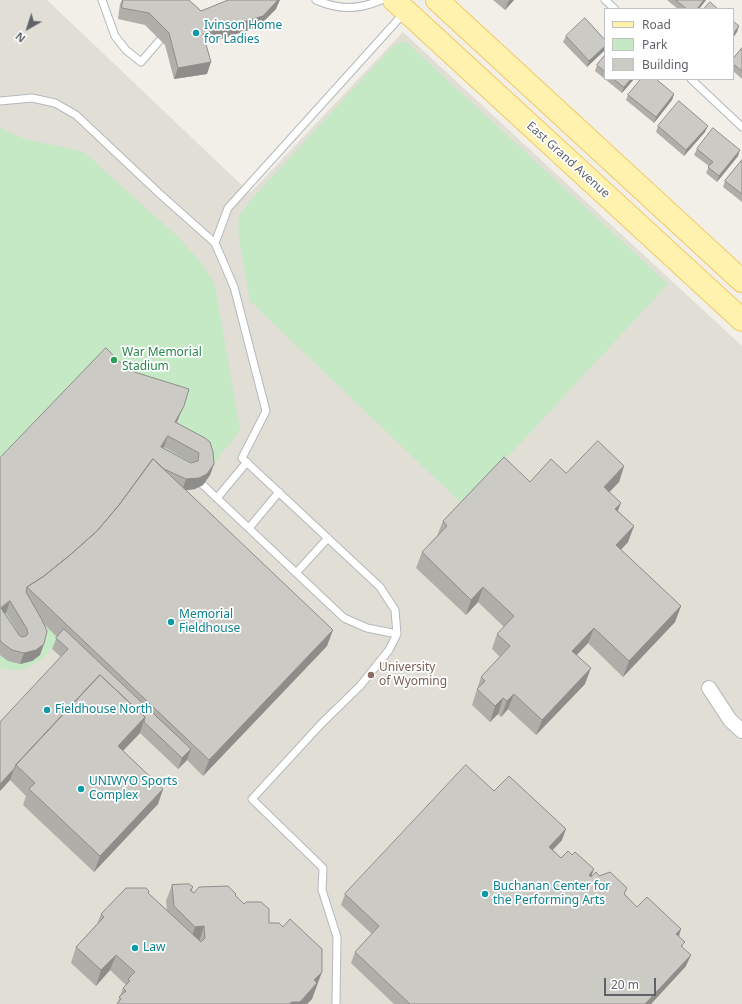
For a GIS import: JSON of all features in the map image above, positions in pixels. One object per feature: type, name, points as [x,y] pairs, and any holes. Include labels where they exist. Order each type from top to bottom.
[{"type":"main road","points":[[437,0],[742,282]]},
{"type":"main road","name":"East Grand Avenue","points":[[400,5],[742,320]]},
{"type":"street","points":[[709,688],[730,720],[742,732]]},
{"type":"lane","points":[[102,0],[114,36],[126,50],[141,62],[160,40]]},
{"type":"lane","points":[[316,0],[327,5],[355,8],[381,0]]},
{"type":"lane","points":[[605,0],[614,8]]},
{"type":"lane","points":[[215,243],[228,208],[400,5]]},
{"type":"lane","points":[[691,80],[742,127]]},
{"type":"lane","points":[[0,101],[32,98],[55,103],[76,115],[161,195],[215,243],[234,287],[266,411],[242,458],[380,587],[395,610],[397,634],[389,650],[360,686],[322,723],[252,799],[323,868],[322,890],[337,937],[336,1004]]},
{"type":"lane","points":[[217,498],[247,462]]},
{"type":"lane","points":[[203,485],[344,618],[367,628],[397,634]]},
{"type":"lane","points":[[249,528],[279,492]]},
{"type":"lane","points":[[296,573],[328,538]]},
{"type":"shaded area","name":"University of Wyoming","points":[[0,0],[47,0],[250,193],[403,32],[742,346],[742,1004],[0,1004]]},
{"type":"green space","points":[[405,41],[668,284],[463,505],[250,301],[238,232],[239,216],[250,201],[393,46]]},
{"type":"green space","name":"War Memorial Stadium","points":[[0,128],[25,139],[84,152],[180,239],[202,264],[212,279],[216,290],[240,430],[210,469],[210,475],[205,483],[197,488],[182,491],[22,603],[60,640],[40,661],[20,670],[0,668]]},
{"type":"building","name":"Ivinson Home for Ladies","points":[[123,0],[189,0],[201,11],[228,0],[278,0],[263,16],[203,34],[211,62],[178,68],[169,33],[149,13],[122,8]]},
{"type":"building","points":[[676,0],[704,0],[698,8],[686,8]]},
{"type":"building","points":[[710,2],[717,8],[705,8]]},
{"type":"building","points":[[585,18],[604,39],[604,47],[589,61],[566,36]]},
{"type":"building","points":[[734,22],[739,26],[734,33]]},
{"type":"building","points":[[742,48],[742,71],[734,65],[734,58]]},
{"type":"building","points":[[604,56],[604,71],[597,65]]},
{"type":"building","points":[[615,80],[630,80],[624,87]]},
{"type":"building","points":[[640,80],[657,80],[674,94],[656,117],[628,95]]},
{"type":"building","points":[[679,101],[708,126],[686,150],[658,126]]},
{"type":"building","points":[[713,128],[740,150],[719,176],[708,167],[713,162],[697,149]]},
{"type":"building","points":[[742,160],[742,194],[725,181]]},
{"type":"building","points":[[106,348],[128,370],[189,389],[184,406],[175,422],[210,442],[214,464],[207,474],[199,478],[186,479],[164,469],[153,459],[119,505],[97,531],[44,576],[27,587],[26,592],[47,631],[44,644],[36,650],[24,653],[12,650],[0,640],[0,458]],"holes":[[[168,436],[199,453],[198,461],[191,463],[161,447]],[[10,601],[27,629],[28,634],[26,636],[22,637],[19,635],[1,608]]]},
{"type":"building","points":[[598,441],[624,466],[604,487],[621,503],[615,509],[634,526],[616,545],[681,606],[629,661],[594,628],[572,651],[591,668],[542,720],[514,694],[507,701],[503,698],[495,706],[477,689],[485,681],[481,677],[510,646],[497,634],[514,616],[483,587],[471,600],[422,552],[447,526],[443,521],[504,457],[530,482],[551,459],[566,473]]},
{"type":"building","name":"Memorial Fieldhouse","points":[[153,459],[333,630],[209,760],[27,587],[44,576],[97,531],[119,505]]},
{"type":"building","name":"Fieldhouse North","points":[[64,629],[191,749],[182,758],[144,722],[145,717],[100,675],[0,784],[0,722],[68,649],[56,638]]},
{"type":"building","name":"UNIWYO Sports Complex","points":[[100,675],[145,717],[118,746],[163,789],[100,856],[29,789],[35,783],[16,765]]},
{"type":"building","name":"Buchanan Center for the Performing Arts","points":[[466,765],[494,791],[509,776],[566,829],[549,847],[561,858],[568,851],[572,855],[575,852],[594,869],[589,875],[591,877],[596,872],[599,876],[610,872],[627,888],[624,894],[637,907],[647,897],[681,929],[676,934],[685,942],[681,946],[691,955],[645,1004],[410,1004],[355,952],[379,926],[345,894]]},
{"type":"building","name":"Law","points":[[189,884],[193,887],[190,890],[194,893],[199,887],[228,886],[244,904],[246,902],[261,902],[269,909],[269,923],[279,923],[283,927],[290,919],[322,949],[322,972],[314,980],[317,983],[300,1002],[292,1002],[289,1004],[117,1004],[121,999],[119,997],[126,991],[123,988],[130,981],[128,979],[135,972],[116,955],[101,970],[76,947],[104,917],[101,914],[126,888],[146,888],[149,891],[148,893],[201,942],[205,938],[204,926],[195,927],[174,906],[172,885]]},
{"type":"place","name":"Ivinson Home for Ladies","points":[[196,33]]},
{"type":"place","name":"War Memorial Stadium","points":[[114,360]]},
{"type":"place","name":"Memorial Fieldhouse","points":[[171,622]]},
{"type":"place","name":"University of Wyoming","points":[[371,675]]},
{"type":"place","name":"Fieldhouse North","points":[[47,710]]},
{"type":"place","name":"UNIWYO Sports Complex","points":[[81,789]]},
{"type":"place","name":"Buchanan Center for the Performing Arts","points":[[485,894]]},
{"type":"place","name":"Law","points":[[135,948]]}]
